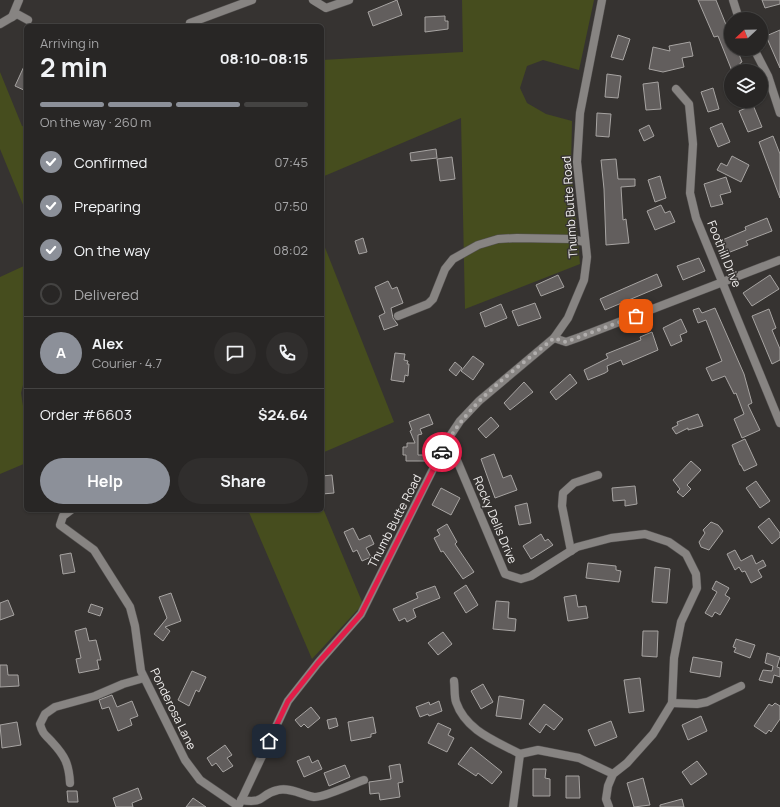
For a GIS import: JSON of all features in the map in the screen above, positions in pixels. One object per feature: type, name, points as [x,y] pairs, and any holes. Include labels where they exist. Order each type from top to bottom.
[{"type":"street","points":[[12,16],[19,0]]},
{"type":"street","points":[[190,23],[252,0]]},
{"type":"street","points":[[314,0],[326,8],[349,0]]},
{"type":"street","name":"Thumb Butte Road","points":[[239,804],[288,701],[318,663],[361,614],[448,439],[460,421],[479,401],[554,338],[568,318],[584,280],[587,257],[577,162],[580,120],[602,0]]},
{"type":"street","points":[[733,0],[737,12]]},
{"type":"street","points":[[0,24],[17,14],[28,20]]},
{"type":"street","points":[[758,56],[768,76],[780,113]]},
{"type":"street","name":"Foothill Drive","points":[[676,88],[689,104],[693,144],[690,193],[696,218],[780,423]]},
{"type":"street","points":[[398,316],[428,304],[433,299],[445,268],[453,259],[478,245],[498,239],[572,239],[585,242]]},
{"type":"street","points":[[554,338],[566,342],[780,260]]},
{"type":"street","name":"Rocky Dells Drive","points":[[448,439],[506,574],[521,580],[532,576],[577,547],[611,538],[645,534],[669,542],[686,554],[696,574],[697,588],[681,622],[674,658],[672,703],[653,734],[627,763],[613,774]]},
{"type":"street","points":[[571,551],[562,506],[562,493],[574,483],[598,475]]},
{"type":"street","name":"Ponderosa Lane","points":[[68,512],[63,516],[60,525],[94,550],[130,607],[135,626],[141,671],[185,760],[200,780],[239,804]]},
{"type":"street","points":[[70,783],[69,768],[62,754],[42,734],[40,724],[45,714],[55,707],[95,696],[123,684],[144,678]]},
{"type":"street","points":[[454,681],[456,702],[464,719],[477,730],[520,754],[538,750],[579,758],[613,774],[608,786],[606,799],[609,807]]},
{"type":"street","points":[[672,703],[697,704],[707,702],[741,686]]},
{"type":"street","points":[[512,807],[520,754]]},
{"type":"street","points":[[239,804],[259,801],[272,792],[285,789],[314,797],[322,796],[346,785],[364,780]]},
{"type":"green space","points":[[462,0],[594,0],[579,70],[543,60],[527,66],[520,88],[527,103],[546,114],[572,121],[571,166],[580,264],[465,309],[461,118],[324,176],[324,60],[463,52]]},
{"type":"green space","points":[[0,72],[22,126],[24,126],[24,207],[0,149]]},
{"type":"green space","points":[[324,245],[394,422],[324,452]]},
{"type":"green space","points":[[24,266],[24,381],[21,393],[24,412],[24,464],[0,474],[0,277]]},
{"type":"green space","points":[[324,511],[363,604],[312,659],[249,512],[324,512]]},
{"type":"building","points":[[397,0],[402,15],[373,26],[368,12]]},
{"type":"building","points":[[698,0],[716,0],[724,20],[724,51],[718,36],[714,37]]},
{"type":"building","points":[[762,0],[780,0],[780,4],[765,8]]},
{"type":"building","points":[[445,16],[445,21],[448,21],[448,29],[425,32],[425,17]]},
{"type":"building","points":[[780,30],[780,68],[768,41],[768,35]]},
{"type":"building","points":[[618,35],[630,39],[623,60],[611,57]]},
{"type":"building","points":[[690,42],[693,56],[682,58],[684,67],[663,72],[649,69],[653,47],[670,51],[669,46]]},
{"type":"building","points":[[726,56],[740,56],[742,62],[740,64],[729,64]]},
{"type":"building","points":[[24,66],[24,90],[15,86]]},
{"type":"building","points":[[607,74],[621,76],[618,98],[605,97]]},
{"type":"building","points":[[658,82],[661,109],[646,110],[643,84]]},
{"type":"building","points":[[713,88],[719,109],[708,112],[701,92]]},
{"type":"building","points":[[746,108],[754,108],[762,127],[748,132],[739,111]]},
{"type":"building","points":[[597,113],[611,114],[609,137],[596,136]]},
{"type":"building","points":[[722,123],[730,142],[718,147],[710,128]]},
{"type":"building","points":[[649,125],[654,136],[644,141],[639,130]]},
{"type":"building","points":[[773,136],[780,154],[780,198],[759,142]]},
{"type":"building","points":[[436,149],[437,158],[411,161],[410,153]]},
{"type":"building","points":[[732,156],[749,165],[741,182],[717,170],[721,163],[727,166]]},
{"type":"building","points":[[452,157],[455,179],[440,181],[437,159]]},
{"type":"building","points":[[616,159],[618,179],[635,179],[635,186],[621,187],[623,220],[626,219],[629,243],[606,245],[604,189],[601,160]]},
{"type":"building","points":[[660,176],[666,198],[655,202],[648,180]]},
{"type":"building","points":[[726,177],[731,192],[720,195],[723,204],[711,207],[704,184]]},
{"type":"building","points":[[661,205],[665,213],[670,211],[675,222],[655,230],[647,211]]},
{"type":"building","points":[[767,218],[772,231],[746,241],[748,245],[725,254],[720,241],[746,230],[745,227]]},
{"type":"building","points":[[363,238],[367,252],[359,254],[355,241]]},
{"type":"building","points":[[699,258],[705,271],[683,280],[677,266]]},
{"type":"building","points":[[657,274],[662,286],[605,310],[600,299]]},
{"type":"building","points":[[558,275],[564,287],[541,296],[536,285]]},
{"type":"building","points":[[770,275],[779,289],[752,306],[743,293]]},
{"type":"building","points":[[388,281],[392,289],[397,287],[403,303],[391,308],[393,318],[398,325],[384,330],[379,316],[385,313],[375,287]]},
{"type":"building","points":[[535,303],[541,318],[518,326],[512,311]]},
{"type":"building","points":[[501,304],[507,318],[485,327],[480,313]]},
{"type":"building","points":[[699,308],[702,313],[715,308],[744,374],[752,403],[748,405],[760,430],[742,438],[734,419],[744,414],[736,393],[734,394],[725,376],[712,381],[706,368],[722,361],[706,320],[698,323],[693,310]]},
{"type":"building","points":[[769,309],[776,328],[772,330],[780,349],[780,360],[772,364],[752,316]]},
{"type":"building","points":[[681,319],[687,332],[680,335],[682,341],[671,346],[663,328]]},
{"type":"building","points":[[652,332],[658,350],[623,365],[621,360],[607,366],[608,371],[588,380],[584,370],[608,358],[606,354],[641,340],[640,337]]},
{"type":"building","points":[[395,353],[405,354],[404,360],[408,361],[407,364],[409,364],[408,376],[405,375],[404,382],[391,380]]},
{"type":"building","points":[[473,356],[484,364],[473,380],[461,371]]},
{"type":"building","points":[[455,362],[462,368],[456,376],[449,370]]},
{"type":"building","points":[[570,374],[577,383],[556,400],[550,392]]},
{"type":"building","points":[[524,382],[533,392],[510,410],[504,403]]},
{"type":"building","points":[[429,414],[433,424],[420,429],[422,434],[418,435],[418,455],[425,455],[425,461],[406,461],[406,455],[403,455],[403,447],[407,447],[407,443],[415,443],[410,431],[412,430],[409,422]]},
{"type":"building","points":[[698,414],[703,426],[688,430],[688,428],[676,434],[672,428],[678,425],[677,422]]},
{"type":"building","points":[[491,417],[499,426],[486,438],[478,429]]},
{"type":"building","points":[[745,439],[757,465],[744,471],[732,445]]},
{"type":"building","points":[[494,454],[503,478],[511,475],[517,490],[495,498],[481,459]]},
{"type":"building","points":[[691,461],[701,470],[687,485],[691,489],[683,497],[677,492],[680,489],[673,480]]},
{"type":"building","points":[[332,475],[334,493],[324,494],[324,476]]},
{"type":"building","points":[[756,481],[770,501],[760,508],[746,488]]},
{"type":"building","points":[[635,486],[637,504],[625,506],[625,500],[613,501],[612,488]]},
{"type":"building","points":[[441,488],[460,498],[451,515],[432,505]]},
{"type":"building","points":[[527,503],[531,523],[519,525],[515,506]]},
{"type":"building","points":[[769,518],[780,533],[780,537],[772,544],[758,527]]},
{"type":"building","points":[[711,522],[718,525],[723,531],[709,550],[701,547],[699,542],[705,533],[703,530]]},
{"type":"building","points":[[447,524],[457,542],[455,544],[474,572],[463,579],[443,551],[441,552],[434,538],[440,535],[437,530]]},
{"type":"building","points":[[353,528],[359,540],[370,535],[374,544],[366,548],[371,557],[362,561],[357,550],[353,552],[344,532]]},
{"type":"building","points":[[541,534],[545,541],[548,539],[553,545],[531,559],[523,546]]},
{"type":"building","points":[[735,550],[741,561],[752,555],[756,564],[763,560],[766,566],[758,570],[762,577],[751,583],[745,571],[742,572],[739,567],[735,570],[727,554]]},
{"type":"building","points":[[71,553],[75,572],[63,574],[60,555]]},
{"type":"building","points":[[588,563],[616,566],[616,570],[621,571],[619,582],[586,578]]},
{"type":"building","points":[[655,567],[670,569],[667,603],[652,602]]},
{"type":"building","points":[[716,581],[729,588],[725,595],[730,598],[720,615],[715,612],[712,617],[705,613],[717,592],[712,589]]},
{"type":"building","points":[[466,585],[478,605],[466,613],[454,593]]},
{"type":"building","points":[[435,586],[440,598],[413,609],[416,617],[407,622],[405,618],[399,621],[393,609],[418,598],[416,593]]},
{"type":"building","points":[[171,593],[181,621],[165,627],[170,631],[163,641],[154,634],[167,618],[159,597]]},
{"type":"building","points":[[576,595],[578,607],[586,606],[588,618],[568,621],[564,597]]},
{"type":"building","points":[[8,600],[14,615],[0,620],[0,603]]},
{"type":"building","points":[[496,601],[509,602],[508,618],[516,619],[515,631],[493,629]]},
{"type":"building","points":[[91,604],[103,608],[100,616],[88,612]]},
{"type":"building","points":[[86,628],[89,641],[96,640],[101,660],[97,660],[99,669],[79,673],[76,659],[81,658],[75,631]]},
{"type":"building","points":[[643,631],[658,631],[657,657],[642,656]]},
{"type":"building","points":[[443,632],[452,644],[438,655],[428,643]]},
{"type":"building","points":[[736,639],[755,645],[750,658],[734,652],[736,648],[733,647]]},
{"type":"building","points":[[767,653],[780,657],[777,667],[780,668],[780,677],[774,675],[772,683],[759,680],[763,670],[772,671],[773,666],[765,663]]},
{"type":"building","points":[[693,657],[722,662],[720,677],[690,672]]},
{"type":"building","points":[[0,665],[7,665],[8,675],[18,675],[19,686],[0,687]]},
{"type":"building","points":[[192,671],[206,677],[199,692],[196,690],[189,706],[178,700]]},
{"type":"building","points":[[640,678],[644,711],[629,713],[624,680]]},
{"type":"building","points":[[483,684],[493,702],[481,709],[471,691]]},
{"type":"building","points":[[112,695],[117,707],[132,701],[138,716],[130,719],[132,725],[118,731],[109,707],[102,709],[99,700]]},
{"type":"building","points":[[499,696],[524,700],[521,719],[496,716]]},
{"type":"building","points":[[439,701],[442,711],[429,716],[428,714],[420,717],[416,707],[429,702],[430,705]]},
{"type":"building","points":[[775,703],[780,706],[780,719],[771,732],[769,730],[766,734],[754,726],[769,704],[772,706]]},
{"type":"building","points":[[544,704],[563,719],[554,730],[546,724],[540,733],[529,724]]},
{"type":"building","points":[[311,707],[320,718],[308,728],[304,724],[301,727],[295,720]]},
{"type":"building","points":[[701,716],[707,731],[688,740],[682,725]]},
{"type":"building","points":[[373,717],[376,733],[371,734],[371,737],[351,741],[348,722]]},
{"type":"building","points":[[336,718],[338,726],[329,729],[327,720]]},
{"type":"building","points":[[611,721],[617,737],[595,746],[588,730]]},
{"type":"building","points":[[17,722],[21,745],[2,748],[0,725]]},
{"type":"building","points":[[438,723],[451,729],[448,735],[454,738],[447,752],[428,743]]},
{"type":"building","points":[[225,745],[232,755],[227,758],[233,766],[223,772],[216,763],[212,766],[207,758]]},
{"type":"building","points":[[471,747],[502,772],[492,784],[478,773],[476,776],[458,764]]},
{"type":"building","points":[[309,756],[312,763],[318,760],[322,769],[304,777],[297,761]]},
{"type":"building","points":[[697,761],[707,774],[691,785],[682,772]]},
{"type":"building","points":[[400,764],[403,782],[398,783],[400,797],[380,800],[379,793],[370,794],[369,782],[391,779],[389,766]]},
{"type":"building","points":[[345,765],[350,777],[329,786],[324,773]]},
{"type":"building","points":[[533,769],[546,769],[545,778],[550,779],[550,796],[533,796]]},
{"type":"building","points":[[566,776],[579,776],[580,798],[566,798]]},
{"type":"building","points":[[643,778],[650,805],[634,807],[627,783]]},
{"type":"building","points":[[138,788],[142,799],[132,803],[133,807],[116,807],[113,798]]},
{"type":"building","points":[[67,791],[77,791],[78,802],[68,802]]},
{"type":"building","points":[[193,798],[206,807],[186,807]]},
{"type":"building","points":[[682,799],[684,807],[660,807],[660,805]]},
{"type":"way so far","points":[[442,452],[448,439],[460,421],[479,401],[499,382],[554,338],[566,342],[636,316]]},
{"type":"route","points":[[269,741],[288,701],[318,663],[361,614],[442,452]]}]
